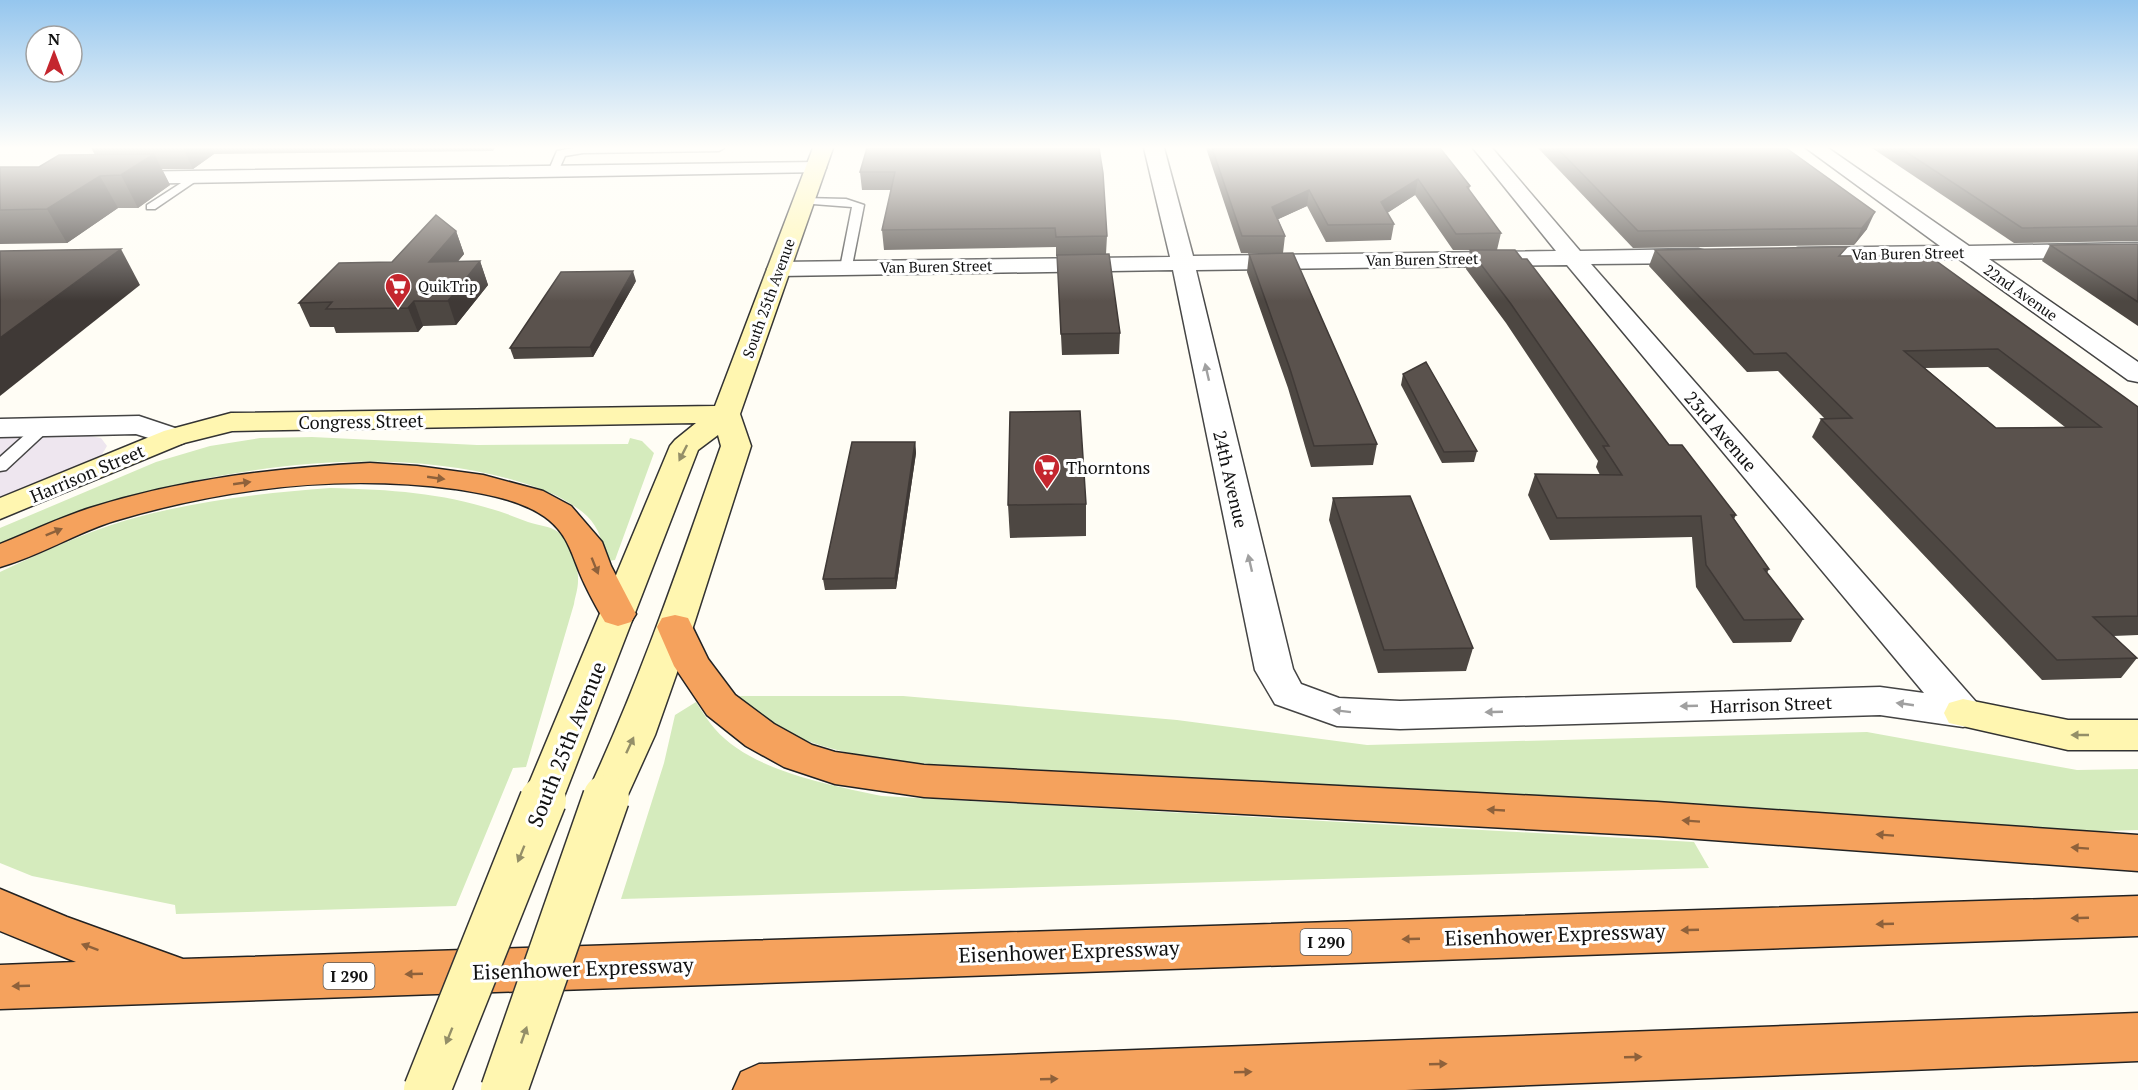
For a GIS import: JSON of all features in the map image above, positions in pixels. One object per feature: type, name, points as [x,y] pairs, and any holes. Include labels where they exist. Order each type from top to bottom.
[{"type":"highway","points":[[0,556],[101,514],[198,490],[285,477],[370,472],[417,475],[483,484],[532,498],[560,513],[586,542],[594,566],[618,614]]},
{"type":"highway","points":[[675,627],[693,666],[714,692],[721,705],[760,735],[798,756],[835,768],[924,781],[1657,819],[2138,853]]},
{"type":"highway","points":[[0,909],[53,933],[184,981]]},
{"type":"highway","name":"Eisenhower Expressway","points":[[0,987],[2138,916]]},
{"type":"highway","points":[[759,1090],[2138,1037]]},
{"type":"main road","name":"South 25th Avenue","points":[[427,1090],[685,446],[726,414],[804,201]]},
{"type":"main road","name":"Congress Street","points":[[174,436],[231,422],[726,414]]},
{"type":"main road","points":[[504,1090],[606,798],[634,735],[675,627],[736,446],[726,414]]},
{"type":"main road","name":"Harrison Street","points":[[0,509],[174,436]]},
{"type":"main road","name":"Harrison Street","points":[[1963,712],[2068,735],[2138,735]]},
{"type":"street","name":"24th Avenue","points":[[1167,199],[1274,670],[1288,694],[1337,712],[1400,715]]},
{"type":"street","name":"23rd Avenue","points":[[1524,199],[1963,712]]},
{"type":"street","name":"22nd Avenue","points":[[1888,199],[2138,374]]},
{"type":"street","name":"Van Buren Street","points":[[1774,255],[2138,250]]},
{"type":"street","name":"Van Buren Street","points":[[779,269],[1714,256]]},
{"type":"street","points":[[0,428],[139,425],[174,436]]},
{"type":"street","name":"Harrison Street","points":[[1400,715],[1880,701],[1963,712]]},
{"type":"lane","points":[[151,207],[163,199]]},
{"type":"lane","points":[[804,201],[846,202],[858,205],[846,268]]},
{"type":"lane","points":[[0,466],[43,427]]},
{"type":"shaded area","points":[[84,435],[101,438],[107,446],[101,456],[86,465],[0,500],[0,437]]},
{"type":"green space","points":[[312,437],[477,445],[628,444],[630,438],[642,441],[654,453],[615,560],[608,561],[600,537],[591,520],[569,503],[550,493],[510,479],[465,469],[420,463],[374,461],[281,467],[189,482],[126,497],[90,509],[0,545],[0,528],[156,462],[210,446],[260,438]]},
{"type":"green space","points":[[330,488],[407,492],[478,505],[555,530],[567,542],[576,562],[578,587],[574,604],[526,767],[513,768],[456,906],[176,914],[175,905],[32,876],[0,863],[0,572],[94,531],[152,513],[228,499]]},
{"type":"green space","points":[[737,696],[903,696],[1177,720],[1367,745],[1867,732],[2077,770],[2138,769],[2138,830],[2073,832],[1595,799],[910,763],[847,752],[801,739],[774,724]]},
{"type":"green space","points":[[696,702],[715,729],[749,756],[770,766],[816,781],[882,796],[1694,842],[1709,868],[621,899],[664,763],[675,715]]},
{"type":"building","points":[[0,199],[63,199],[47,209],[0,210]]},
{"type":"building","points":[[889,199],[1105,199],[1107,236],[1056,237],[1055,228],[882,230]]},
{"type":"building","points":[[1229,199],[1290,199],[1272,207],[1285,236],[1242,236]]},
{"type":"building","points":[[1314,199],[1386,199],[1381,202],[1394,224],[1328,225]]},
{"type":"building","points":[[1432,199],[1476,199],[1501,233],[1456,234]]},
{"type":"building","points":[[1607,199],[1857,199],[1875,212],[1862,228],[1638,231]]},
{"type":"building","points":[[1978,199],[2138,199],[2138,226],[2022,228]]},
{"type":"building","points":[[436,215],[456,231],[429,262],[480,261],[448,301],[414,301],[408,308],[326,309],[332,302],[299,303],[339,263],[392,262]]},
{"type":"building","points":[[2138,244],[2138,302],[2050,245]]},
{"type":"building","points":[[1847,247],[1839,256],[1928,255],[2138,407],[2138,616],[2093,617],[2137,658],[2057,660],[1821,419],[1852,418],[1786,353],[1754,354],[1655,250]],"holes":[[[1998,349],[2101,427],[1996,428],[1904,351]]]},
{"type":"building","points":[[121,249],[0,338],[0,251]]},
{"type":"building","points":[[1470,250],[1515,250],[1522,259],[1527,259],[1669,445],[1682,445],[1736,515],[1731,515],[1769,569],[1764,569],[1803,619],[1744,620],[1706,565],[1701,516],[1557,518],[1535,474],[1622,475],[1603,446],[1609,446],[1511,304]]},
{"type":"building","points":[[1293,253],[1377,444],[1314,446],[1290,369],[1249,254]]},
{"type":"building","points":[[1109,254],[1120,333],[1061,334],[1057,255]]},
{"type":"building","points":[[633,271],[590,347],[510,348],[561,272]]},
{"type":"building","points":[[1426,362],[1477,451],[1444,452],[1403,374]]},
{"type":"building","name":"Thorntons","points":[[1080,411],[1086,504],[1008,505],[1010,412]]},
{"type":"building","points":[[852,442],[915,442],[895,578],[823,579]]},
{"type":"building","points":[[1410,496],[1473,648],[1384,650],[1333,498]]},
{"type":"place","name":"QuikTrip","points":[[398,309]]},
{"type":"place","name":"Thorntons","points":[[1047,490]]}]
